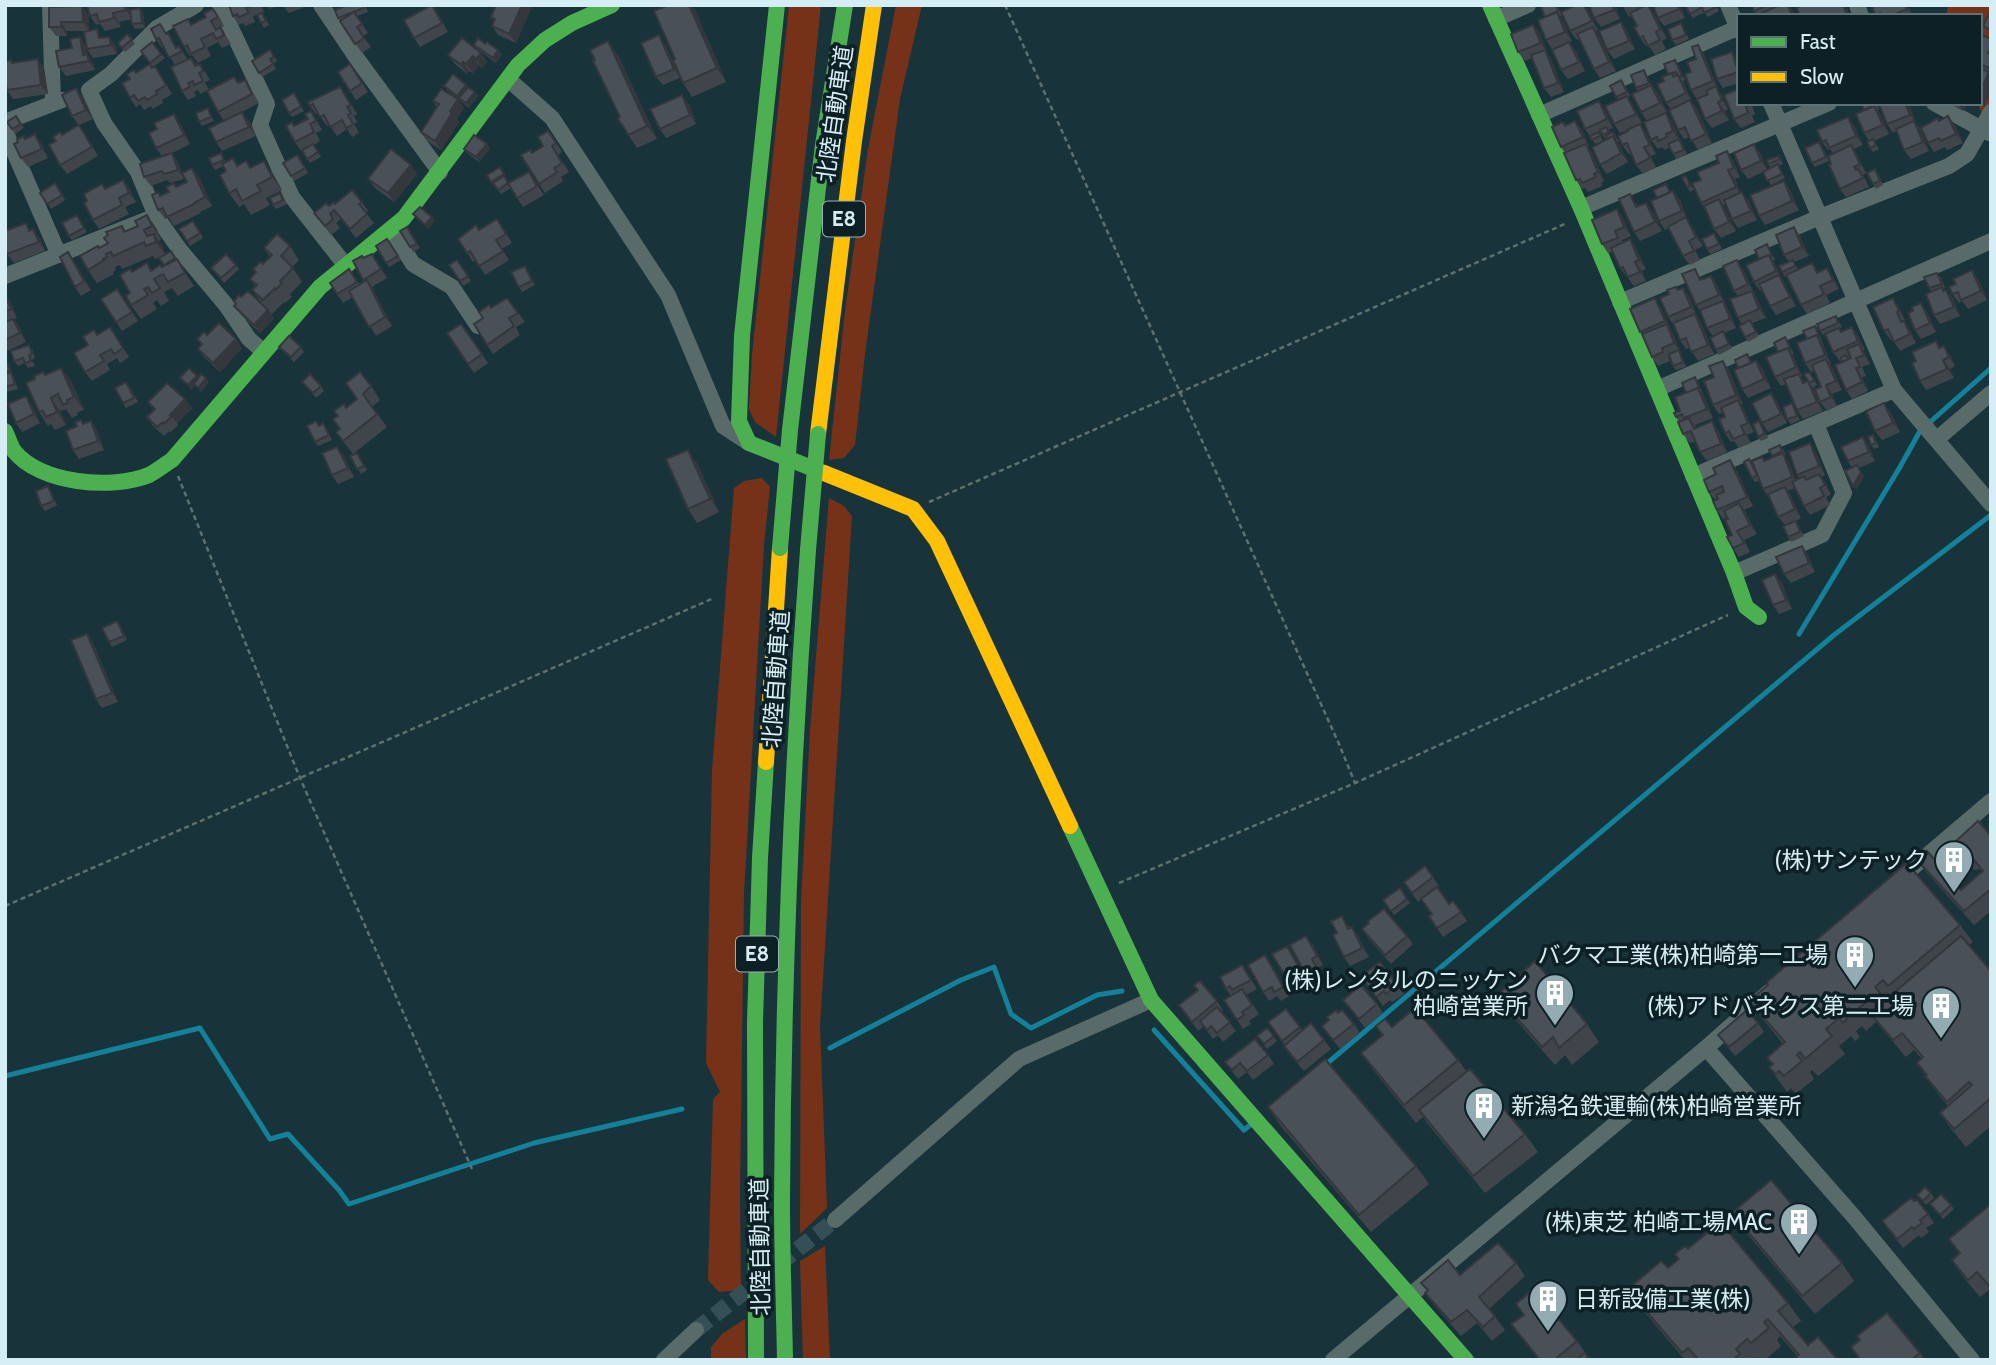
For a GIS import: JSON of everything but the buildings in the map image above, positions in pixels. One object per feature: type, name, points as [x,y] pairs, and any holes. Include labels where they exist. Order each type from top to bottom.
[{"type":"main road","points":[[5,431],[15,451],[32,466],[52,477],[77,482],[130,479],[149,474],[172,460],[320,287],[404,218],[518,65],[545,40],[572,23],[612,5]]},
{"type":"main road","points":[[778,5],[742,336],[738,421],[749,443],[913,509],[937,541],[1151,1000],[1465,1360]]},
{"type":"main road","points":[[823,145],[838,5]]},
{"type":"main road","name":"北陸自動車道","points":[[756,1360],[755,1023],[759,872],[768,710],[790,430],[823,145],[845,5]]},
{"type":"main road","name":"北陸自動車道","points":[[785,1360],[782,1181],[785,989],[796,703],[818,434],[854,141],[874,5]]},
{"type":"main road","points":[[1493,12],[1582,211],[1752,612]]},
{"type":"street","points":[[50,5],[53,103]]},
{"type":"street","points":[[5,122],[89,90],[111,74],[157,28],[195,5]]},
{"type":"street","points":[[220,5],[267,104],[260,125],[292,197],[346,266]]},
{"type":"street","points":[[321,5],[440,172]]},
{"type":"street","points":[[1493,12],[1528,5]]},
{"type":"street","points":[[1728,5],[1737,27]]},
{"type":"street","points":[[1539,115],[1737,29]]},
{"type":"street","points":[[508,79],[552,118],[668,295],[723,426],[749,443]]},
{"type":"street","points":[[89,90],[104,123],[138,172],[156,216],[180,250],[226,305],[249,339],[264,352]]},
{"type":"street","points":[[1772,105],[1894,390],[1991,504]]},
{"type":"street","points":[[1582,211],[1824,105]]},
{"type":"street","points":[[1938,105],[1986,132]]},
{"type":"street","points":[[1620,302],[1820,217],[1949,166],[1967,154],[1986,132],[1991,112]]},
{"type":"street","points":[[5,131],[59,255]]},
{"type":"street","points":[[5,276],[156,216]]},
{"type":"street","points":[[391,229],[413,264],[453,287],[478,327]]},
{"type":"street","points":[[1657,389],[1991,241]]},
{"type":"street","points":[[1693,476],[1894,390]]},
{"type":"street","points":[[1937,439],[1991,393]]},
{"type":"street","points":[[1734,573],[1822,535],[1844,493],[1816,424]]},
{"type":"street","points":[[1881,894],[1991,801]]},
{"type":"street","points":[[1333,1360],[1777,986]]},
{"type":"street","points":[[835,1220],[1019,1059],[1151,1000]]},
{"type":"street","points":[[1706,1048],[1855,1218],[1972,1360]]},
{"type":"street","points":[[664,1360],[696,1330]]},
{"type":"path","points":[[1005,5],[1334,732],[1354,783]]},
{"type":"path","points":[[913,509],[1180,394],[1582,211]]},
{"type":"path","points":[[172,460],[300,778],[472,1169]]},
{"type":"path","points":[[5,906],[714,598]]},
{"type":"path","points":[[1100,891],[1752,612]]},
{"type":"shaded area","points":[[789,5],[821,5],[776,437],[755,422],[749,409],[752,355]]},
{"type":"shaded area","points":[[896,5],[922,5],[900,99],[855,445],[844,458],[829,460],[845,311],[868,149]]},
{"type":"shaded area","points":[[1948,5],[1991,5],[1991,131],[1978,105],[1982,105],[1982,14],[1946,14]]},
{"type":"shaded area","points":[[762,478],[770,487],[764,545],[744,893],[741,1290],[719,1292],[708,1280],[713,1099],[720,1092],[706,1063],[712,771],[734,488],[744,481]]},
{"type":"shaded area","points":[[829,498],[844,506],[852,516],[820,1026],[827,1208],[800,1234],[801,902],[810,730]]},
{"type":"shaded area","points":[[825,1246],[830,1360],[803,1360],[800,1261]]},
{"type":"shaded area","points":[[745,1319],[746,1360],[711,1360],[711,1347],[722,1334]]},
{"type":"waterway","points":[[1799,634],[1920,431],[1991,368]]},
{"type":"waterway","points":[[1324,1066],[1834,635],[1991,515]]},
{"type":"waterway","points":[[830,1048],[961,980],[994,967],[1011,1014],[1031,1028],[1097,995],[1122,991]]},
{"type":"waterway","points":[[5,1076],[200,1028],[270,1139],[288,1134],[349,1204],[534,1143],[682,1109]]},
{"type":"waterway","points":[[1154,1030],[1244,1130],[1254,1122]]},
{"type":"tunnel","points":[[779,1264],[835,1220]]},
{"type":"tunnel","points":[[696,1330],[759,1280]]},
{"type":"traffic: fast","points":[[5,431],[14,451],[26,462],[41,471],[77,481],[97,483],[134,480],[149,475],[172,460],[320,287],[404,218],[518,65],[545,40],[572,23],[612,5]]},
{"type":"traffic: fast","points":[[777,5],[742,336],[739,421],[749,443],[824,473]]},
{"type":"traffic: fast","points":[[790,430],[823,145],[845,5]]},
{"type":"traffic: fast","points":[[1490,5],[1581,208],[1746,607],[1759,617]]},
{"type":"traffic: fast","points":[[780,548],[790,430]]},
{"type":"traffic: fast","points":[[808,550],[818,434]]},
{"type":"traffic: fast","points":[[785,1360],[782,1201],[786,957],[797,713],[808,550]]},
{"type":"traffic: fast","points":[[756,1360],[755,1022],[766,762]]},
{"type":"traffic: fast","points":[[1070,826],[1151,1000],[1466,1360]]},
{"type":"traffic: slow","points":[[818,434],[854,141],[874,5]]},
{"type":"traffic: slow","points":[[824,473],[913,509],[937,541],[1070,826]]},
{"type":"traffic: slow","points":[[766,762],[780,548]]},
{"type":"place","name":"(株)サンテック","points":[[1954,894]]},
{"type":"place","name":"バクマ工業(株)柏崎第一工場","points":[[1855,989]]},
{"type":"place","name":"(株)レンタルのニッケン 柏崎営業所","points":[[1555,1027]]},
{"type":"place","name":"(株)アドバネクス第二工場","points":[[1941,1040]]},
{"type":"place","name":"新潟名鉄運輸(株)柏崎営業所","points":[[1484,1140]]},
{"type":"place","name":"(株)東芝 柏崎工場MAC","points":[[1799,1256]]},
{"type":"place","name":"日新設備工業(株)","points":[[1548,1333]]}]
